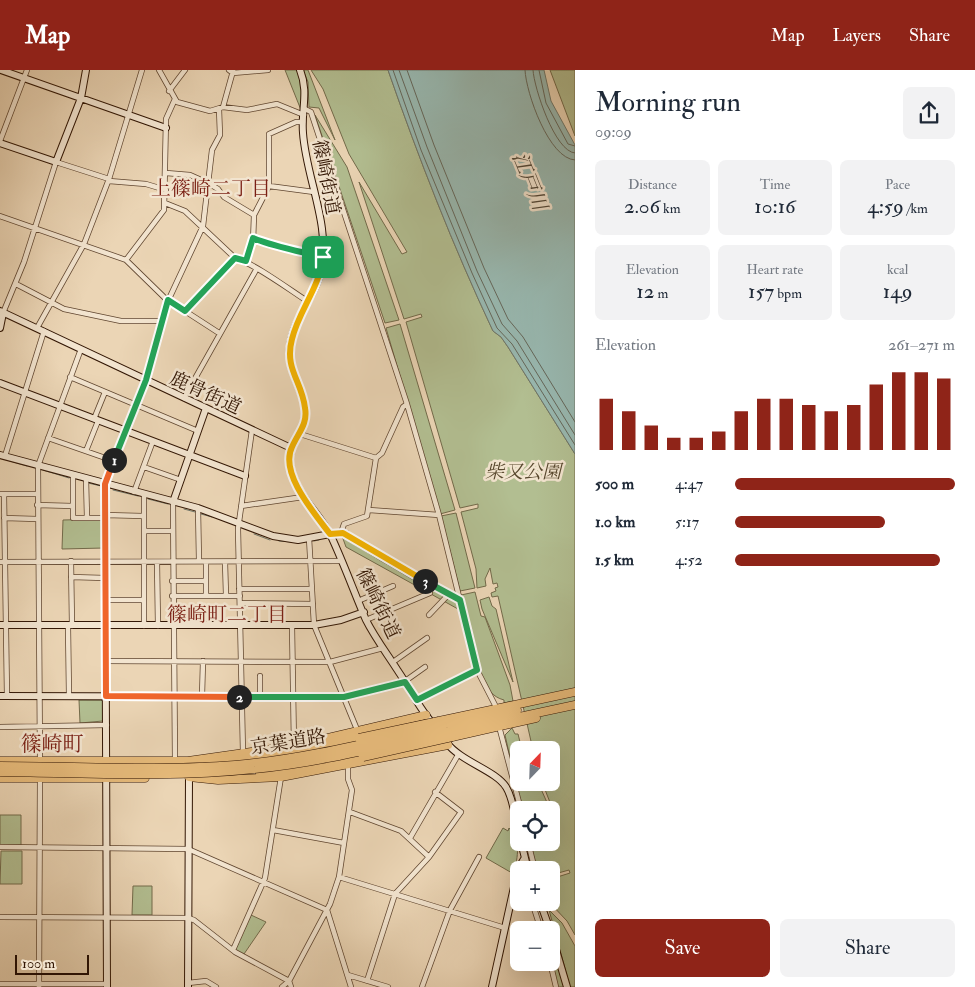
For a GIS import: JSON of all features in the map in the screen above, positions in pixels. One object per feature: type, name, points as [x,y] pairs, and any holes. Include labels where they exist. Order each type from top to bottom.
[{"type":"highway","points":[[188,761],[210,762],[273,755],[358,735],[446,734],[511,715],[575,692]]},
{"type":"highway","points":[[203,777],[277,772],[363,757],[575,697]]},
{"type":"highway","points":[[511,715],[575,705]]},
{"type":"highway","points":[[511,715],[575,710]]},
{"type":"highway","name":"京葉道路","points":[[0,761],[188,761],[358,735],[427,717]]},
{"type":"highway","name":"京葉道路","points":[[0,778],[203,777],[218,780],[281,777],[348,766],[446,734]]},
{"type":"highway","name":"京葉道路","points":[[0,766],[194,767],[235,765],[446,734]]},
{"type":"highway","name":"京葉道路","points":[[0,772],[178,773],[246,770],[307,762],[446,734]]},
{"type":"street","points":[[1,70],[166,128]]},
{"type":"street","points":[[27,70],[0,142],[109,180],[146,184],[166,190]]},
{"type":"street","points":[[0,328],[2,312],[16,284],[56,162],[81,98],[86,70]]},
{"type":"street","points":[[37,328],[84,244],[109,180],[142,70]]},
{"type":"street","points":[[159,70],[169,91],[177,102],[204,111],[221,108],[247,110],[277,104],[304,115]]},
{"type":"street","points":[[169,91],[185,70]]},
{"type":"street","points":[[0,984],[107,986],[108,778],[105,484],[146,380],[168,300],[203,226],[212,150],[220,135],[221,108],[232,71],[268,70]]},
{"type":"street","name":"篠崎街道","points":[[300,70],[306,89],[304,115],[306,154],[321,226],[323,257],[320,276],[298,318],[290,349],[291,370],[306,411],[300,434],[291,448],[290,466],[303,497],[330,534],[366,620],[427,717]]},
{"type":"street","points":[[126,260],[134,246],[162,214],[166,190],[166,119],[174,99]]},
{"type":"street","points":[[246,261],[253,238],[254,215],[269,186],[269,134],[296,122],[311,112],[408,404],[439,515],[477,670],[495,705]]},
{"type":"street","points":[[166,173],[190,175],[208,183],[218,189],[224,197],[254,215]]},
{"type":"street","points":[[269,186],[314,192]]},
{"type":"street","points":[[165,203],[185,211],[235,258],[246,261],[256,270],[307,301]]},
{"type":"street","points":[[0,216],[126,260],[168,300],[219,333]]},
{"type":"street","points":[[253,238],[272,246],[291,248],[323,257]]},
{"type":"street","points":[[185,311],[235,258]]},
{"type":"street","points":[[184,398],[256,270]]},
{"type":"street","points":[[16,284],[64,309],[121,321],[163,321]]},
{"type":"street","name":"鹿骨街道","points":[[2,312],[291,448]]},
{"type":"street","points":[[44,331],[3,456],[198,508],[272,536],[298,540],[330,534],[343,534],[460,600]]},
{"type":"street","points":[[40,761],[38,466],[81,349]]},
{"type":"street","points":[[70,377],[198,431]]},
{"type":"street","points":[[0,383],[245,476]]},
{"type":"street","points":[[86,451],[105,392]]},
{"type":"street","points":[[343,534],[344,524],[366,518],[369,510],[376,458],[382,453],[403,407],[408,404]]},
{"type":"street","points":[[175,761],[172,625],[173,502],[206,408]]},
{"type":"street","points":[[243,753],[239,523],[252,430]]},
{"type":"street","points":[[300,434],[376,458]]},
{"type":"street","points":[[48,438],[114,461]]},
{"type":"street","points":[[134,492],[154,441]]},
{"type":"street","points":[[144,467],[181,480]]},
{"type":"street","points":[[73,475],[73,518],[143,516]]},
{"type":"street","points":[[86,479],[86,518]]},
{"type":"street","points":[[37,494],[2,494],[4,518],[2,562],[4,696],[344,697],[405,682],[425,667]]},
{"type":"street","points":[[144,495],[144,626]]},
{"type":"street","points":[[241,506],[303,497]]},
{"type":"street","points":[[37,505],[73,506]]},
{"type":"street","points":[[198,508],[199,562]]},
{"type":"street","points":[[369,510],[439,515]]},
{"type":"street","points":[[4,518],[37,519]]},
{"type":"street","points":[[144,531],[172,531]]},
{"type":"street","points":[[309,538],[314,625],[358,735]]},
{"type":"street","points":[[68,696],[71,561]]},
{"type":"street","points":[[2,562],[310,563],[342,561]]},
{"type":"street","points":[[158,562],[158,626]]},
{"type":"street","points":[[206,562],[206,596]]},
{"type":"street","points":[[226,562],[226,596]]},
{"type":"street","points":[[71,577],[105,578]]},
{"type":"street","points":[[172,581],[206,581]]},
{"type":"street","points":[[358,601],[394,586]]},
{"type":"street","points":[[240,588],[312,589]]},
{"type":"street","points":[[366,620],[430,593]]},
{"type":"street","points":[[429,615],[449,594]]},
{"type":"street","points":[[172,596],[240,596]]},
{"type":"street","points":[[105,600],[144,600]]},
{"type":"street","points":[[240,603],[313,604]]},
{"type":"street","points":[[3,625],[292,626],[314,625],[341,620],[364,612]]},
{"type":"street","points":[[292,626],[294,746]]},
{"type":"street","points":[[393,662],[427,638]]},
{"type":"street","points":[[106,661],[330,662],[383,648]]},
{"type":"street","points":[[202,696],[203,661]]},
{"type":"street","points":[[417,700],[477,670]]},
{"type":"street","points":[[260,676],[260,697]]},
{"type":"street","points":[[0,727],[107,725]]},
{"type":"street","points":[[500,730],[519,801]]},
{"type":"street","points":[[446,734],[458,755],[504,784],[511,801]]},
{"type":"street","points":[[410,838],[458,755]]},
{"type":"street","points":[[282,987],[289,981],[327,910],[338,877],[350,812],[352,790],[348,779],[348,766]]},
{"type":"street","points":[[188,777],[188,985],[206,982],[216,987]]},
{"type":"street","points":[[232,950],[264,881],[281,777]]},
{"type":"street","points":[[39,986],[40,778]]},
{"type":"street","points":[[367,981],[395,894],[429,857],[461,812],[435,792]]},
{"type":"street","points":[[350,812],[401,831],[429,857]]},
{"type":"street","points":[[273,830],[344,843]]},
{"type":"street","points":[[0,847],[188,849],[327,910],[352,987]]},
{"type":"street","points":[[523,851],[524,859]]},
{"type":"street","points":[[422,987],[450,910],[480,857]]},
{"type":"street","points":[[338,877],[505,928]]},
{"type":"street","points":[[492,987],[510,911]]},
{"type":"street","points":[[0,917],[188,918],[194,920],[232,950],[289,981],[291,987]]},
{"type":"street","points":[[560,962],[567,987]]},
{"type":"street","points":[[552,971],[556,987]]},
{"type":"street","points":[[348,975],[388,987]]},
{"type":"green space","points":[[285,70],[297,70],[302,83],[301,110]]},
{"type":"green space","points":[[303,70],[308,70],[335,140],[319,108],[309,107],[308,82]]},
{"type":"green space","name":"柴又公園","points":[[311,70],[388,70],[437,202],[493,331],[501,337],[508,347],[575,454],[575,935],[567,921],[558,911],[560,911],[560,876],[570,873],[569,870],[560,872],[560,861],[534,861],[532,851],[560,851],[560,801],[549,801],[546,791],[560,791],[560,741],[531,741],[498,596],[492,597],[491,593],[496,591],[495,588],[498,587],[497,583],[493,584],[490,568],[485,579],[486,586],[477,588],[476,569],[461,512],[478,508],[478,504],[460,508],[406,322],[422,317],[421,314],[404,319],[359,182],[402,254],[407,252],[349,154],[323,89]]},
{"type":"green space","points":[[550,70],[575,70],[575,136]]},
{"type":"green space","points":[[315,115],[347,167],[399,320],[385,323]]},
{"type":"green space","points":[[400,324],[455,510],[440,514],[386,328]]},
{"type":"green space","points":[[456,513],[475,588],[460,591],[441,516]]},
{"type":"green space","points":[[103,519],[104,548],[62,549],[63,520]]},
{"type":"green space","points":[[342,536],[381,561],[456,600],[458,609],[346,547]]},
{"type":"green space","points":[[475,592],[481,616],[485,617],[510,685],[513,701],[504,703],[504,700],[490,692],[482,678],[461,595]]},
{"type":"green space","points":[[489,597],[492,606],[496,609],[513,682],[482,609],[480,600]]},
{"type":"green space","points":[[79,700],[101,700],[103,702],[103,721],[80,723]]},
{"type":"green space","name":"柴又公園","points":[[512,728],[515,734],[518,734],[520,741],[510,741],[510,757],[505,735]]},
{"type":"green space","name":"柴又公園","points":[[518,791],[542,791],[546,801],[520,801]]},
{"type":"green space","points":[[0,815],[21,815],[21,845],[0,845]]},
{"type":"green space","points":[[503,828],[508,831],[509,828],[510,851],[518,851],[517,861],[510,861],[510,872],[486,858]]},
{"type":"green space","points":[[1,851],[22,851],[22,884],[0,884]]},
{"type":"green space","points":[[133,886],[152,886],[152,915],[132,915]]},
{"type":"green space","points":[[549,911],[560,921],[552,921]]},
{"type":"green space","points":[[251,915],[266,922],[244,954],[235,950]]},
{"type":"green space","points":[[560,921],[575,946],[575,987],[570,987],[560,950]]},
{"type":"green space","points":[[554,971],[559,971],[564,987],[558,987]]},
{"type":"water","name":"江戸川","points":[[388,70],[544,70],[551,101],[575,145],[575,454],[508,347],[501,337],[493,331],[437,202]]},
{"type":"waterway","points":[[0,458],[27,466]]},
{"type":"waterway","points":[[43,470],[69,478]]},
{"type":"waterway","points":[[88,483],[101,486]]},
{"type":"waterway","points":[[113,490],[138,496]]},
{"type":"waterway","points":[[148,499],[168,504]]},
{"type":"waterway","points":[[184,509],[195,512]]},
{"type":"waterway","points":[[201,514],[212,517]]},
{"type":"waterway","points":[[254,534],[270,540]]},
{"type":"waterway","points":[[345,539],[420,584]]},
{"type":"waterway","points":[[314,541],[319,540]]},
{"type":"waterway","points":[[279,541],[292,542]]},
{"type":"district","name":"上篠崎二丁目","points":[[211,188]]},
{"type":"district","name":"篠崎町二丁目","points":[[227,614]]},
{"type":"district","name":"篠崎町","points":[[52,744]]},
{"type":"route","points":[[253,238],[272,246],[291,248],[323,257],[320,276],[298,318],[291,341],[289,356],[293,378],[302,396],[306,411],[306,418],[300,434],[289,453],[294,480],[303,497],[330,534],[343,533],[460,600],[477,670],[417,700],[405,682],[344,697],[106,696],[105,484],[146,380],[168,300],[185,311],[235,258],[246,261],[253,238]]}]
